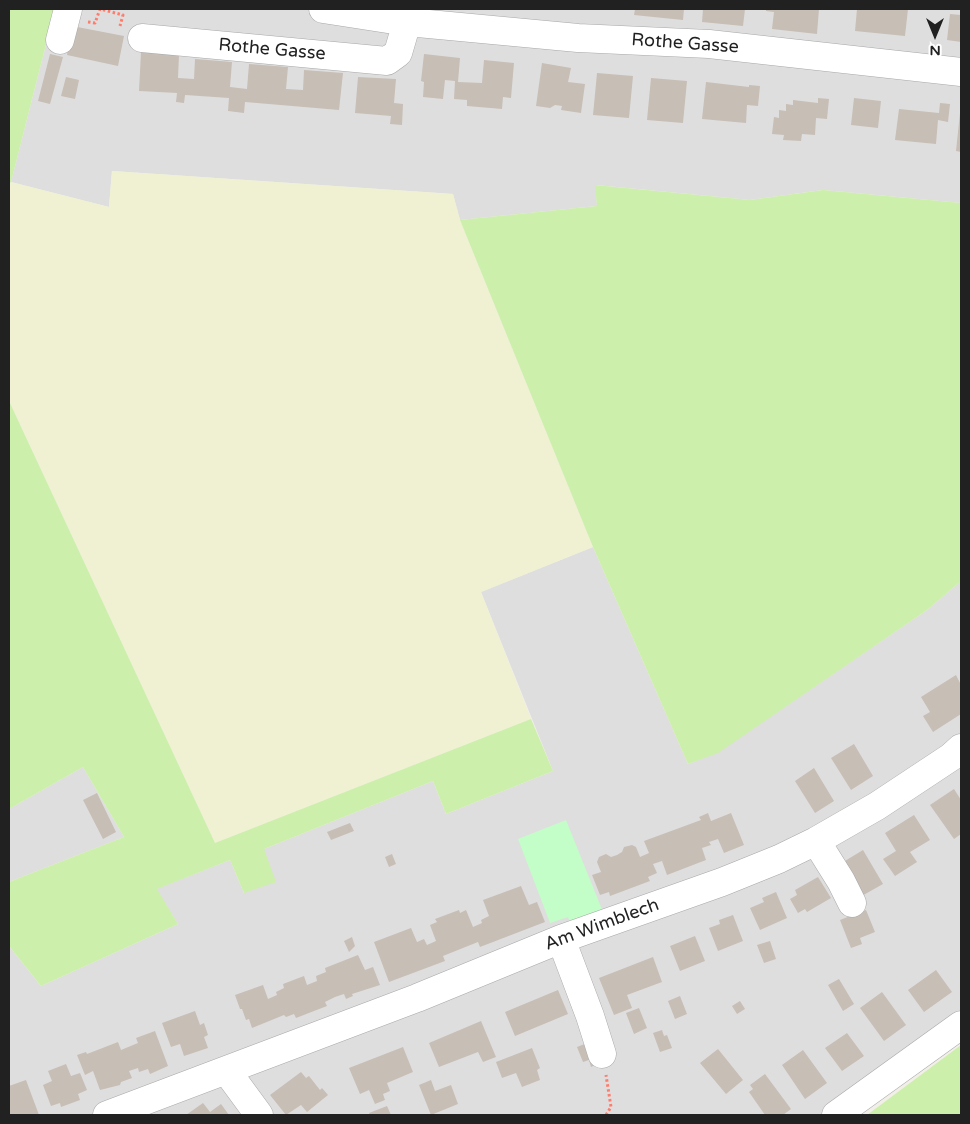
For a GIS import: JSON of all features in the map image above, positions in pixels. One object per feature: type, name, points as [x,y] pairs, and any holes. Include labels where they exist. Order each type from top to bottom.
[{"type":"street","name":"Rothe Gasse","points":[[323,9],[407,22],[578,38],[709,44],[961,72]]},
{"type":"street","name":"Rothe Gasse","points":[[131,33],[387,61],[398,53],[407,22]]},
{"type":"street","name":"Am Wimblech","points":[[108,1115],[417,998],[561,939],[722,882],[779,859],[816,841],[877,806],[951,757],[961,748]]},
{"type":"street","points":[[816,841],[841,881],[852,903]]},
{"type":"street","points":[[561,939],[602,1054]]},
{"type":"street","points":[[836,1115],[961,1025]]},
{"type":"street","points":[[226,1070],[259,1115]]},
{"type":"path","points":[[64,22],[95,23],[100,9],[123,15],[131,33]]},
{"type":"path","points":[[602,1054],[610,1107],[606,1115]]},
{"type":"shaded area","points":[[55,9],[961,9],[961,203],[823,190],[750,200],[596,185],[597,206],[460,220],[453,194],[112,171],[109,207],[11,182]]},
{"type":"shaded area","points":[[593,547],[688,764],[718,752],[927,610],[961,581],[961,1038],[856,1115],[9,1115],[9,946],[41,986],[178,924],[156,889],[230,860],[244,893],[264,849],[433,781],[446,814],[553,771],[481,592]]},
{"type":"shaded area","points":[[83,767],[124,837],[9,882],[9,809]]},
{"type":"green space","points":[[9,9],[55,9],[9,184]]},
{"type":"green space","points":[[112,171],[453,194],[460,220],[593,547],[481,592],[531,719],[215,843],[9,401],[9,184],[11,182],[109,207]]},
{"type":"green space","points":[[595,185],[750,200],[823,190],[961,203],[961,581],[927,610],[718,753],[688,764],[593,547],[460,220],[597,206]]},
{"type":"green space","points":[[9,401],[215,843],[531,719],[553,771],[446,814],[433,781],[264,849],[276,882],[244,893],[230,860],[157,889],[178,924],[41,986],[9,946],[9,882],[124,837],[83,767],[9,809]]},
{"type":"green space","points":[[566,820],[603,912],[571,926],[568,917],[550,923],[518,839]]},
{"type":"green space","points":[[961,1045],[961,1115],[867,1115]]},
{"type":"building","points":[[635,9],[684,9],[683,20],[634,15]]},
{"type":"building","points":[[703,9],[745,9],[743,26],[702,22]]},
{"type":"building","points":[[766,9],[819,9],[817,34],[772,29],[774,12],[766,11]]},
{"type":"building","points":[[857,9],[908,9],[905,36],[855,31]]},
{"type":"building","points":[[950,14],[961,15],[961,42],[947,40]]},
{"type":"building","points":[[72,26],[124,36],[118,66],[67,55]]},
{"type":"building","points":[[141,52],[179,55],[178,78],[194,79],[195,59],[232,62],[230,87],[247,89],[249,64],[288,67],[286,89],[303,90],[304,70],[343,73],[339,110],[245,102],[244,113],[228,111],[229,98],[185,95],[184,103],[176,102],[177,93],[139,91]]},
{"type":"building","points":[[50,54],[63,57],[50,104],[38,101]]},
{"type":"building","points":[[424,54],[460,58],[458,82],[482,83],[484,60],[514,63],[511,98],[503,97],[502,109],[467,106],[467,100],[454,99],[455,81],[445,80],[443,99],[423,97],[424,82],[421,81]]},
{"type":"building","points":[[542,63],[571,68],[568,82],[585,84],[581,113],[561,110],[562,106],[555,105],[550,108],[536,106]]},
{"type":"building","points":[[597,73],[633,76],[629,118],[593,115]]},
{"type":"building","points":[[66,77],[79,80],[75,99],[61,96]]},
{"type":"building","points":[[358,77],[396,79],[394,103],[403,104],[402,125],[390,124],[391,116],[355,113]]},
{"type":"building","points":[[651,78],[687,81],[683,123],[647,120]]},
{"type":"building","points":[[706,82],[749,87],[749,85],[760,86],[758,106],[747,105],[746,123],[702,119]]},
{"type":"building","points":[[818,98],[829,99],[827,119],[816,118],[815,135],[802,134],[801,141],[783,140],[784,135],[772,134],[774,117],[779,118],[779,110],[786,111],[786,104],[793,105],[793,100],[818,103]]},
{"type":"building","points":[[854,98],[881,101],[878,128],[851,125]]},
{"type":"building","points":[[940,103],[950,104],[948,122],[938,120],[936,144],[895,140],[899,109],[939,113]]},
{"type":"building","points":[[961,113],[961,152],[956,151]]},
{"type":"building","points":[[956,675],[961,685],[961,714],[933,732],[923,716],[930,712],[921,697]]},
{"type":"building","points":[[854,744],[873,776],[851,790],[831,758]]},
{"type":"building","points":[[814,768],[834,801],[815,813],[795,781]]},
{"type":"building","points":[[954,789],[961,800],[961,834],[954,839],[930,805]]},
{"type":"building","points":[[97,793],[116,832],[103,839],[83,800]]},
{"type":"building","points":[[708,813],[711,821],[731,813],[744,845],[724,853],[718,839],[709,842],[711,845],[702,848],[706,860],[667,875],[662,861],[653,864],[657,873],[648,877],[650,881],[610,896],[609,892],[600,895],[592,875],[601,872],[597,862],[599,857],[606,854],[611,857],[617,855],[622,852],[624,847],[632,845],[636,847],[640,857],[649,853],[644,841],[701,820],[699,817]]},
{"type":"building","points":[[914,815],[930,840],[910,852],[917,862],[895,876],[883,859],[896,851],[885,833]]},
{"type":"building","points":[[350,823],[354,831],[331,840],[327,832]]},
{"type":"building","points":[[863,850],[883,884],[860,897],[840,864]]},
{"type":"building","points":[[392,854],[396,864],[389,867],[385,857]]},
{"type":"building","points":[[818,877],[831,898],[807,912],[805,909],[798,913],[790,899],[797,895],[795,890]]},
{"type":"building","points":[[521,886],[529,905],[537,902],[545,922],[480,947],[478,942],[443,956],[445,961],[389,982],[374,942],[411,928],[417,942],[424,939],[427,945],[436,941],[430,925],[437,922],[435,919],[459,910],[460,913],[466,910],[473,927],[482,923],[481,920],[489,916],[483,900]]},
{"type":"building","points":[[776,892],[787,918],[760,930],[750,908],[764,902],[762,898]]},
{"type":"building","points":[[866,910],[875,932],[860,938],[862,944],[851,948],[840,920]]},
{"type":"building","points":[[733,915],[743,941],[718,951],[709,928],[720,924],[719,920]]},
{"type":"building","points":[[695,936],[705,961],[680,971],[670,946]]},
{"type":"building","points":[[352,937],[355,946],[349,952],[344,941]]},
{"type":"building","points":[[770,941],[776,959],[764,963],[757,945]]},
{"type":"building","points":[[358,955],[365,970],[373,967],[380,985],[352,994],[353,996],[346,999],[344,994],[335,997],[325,1002],[327,1006],[296,1018],[294,1014],[286,1017],[284,1015],[252,1028],[249,1019],[246,1020],[242,1009],[240,1009],[235,995],[263,985],[268,999],[277,995],[276,992],[284,988],[283,984],[304,976],[307,985],[317,981],[316,976],[326,972],[325,968]]},
{"type":"building","points":[[653,957],[662,982],[627,995],[632,1008],[614,1015],[599,978]]},
{"type":"building","points":[[936,970],[952,992],[924,1012],[908,990]]},
{"type":"building","points":[[839,979],[854,1004],[843,1011],[828,985]]},
{"type":"building","points":[[558,990],[568,1014],[515,1036],[505,1012]]},
{"type":"building","points":[[882,992],[906,1025],[884,1041],[860,1008]]},
{"type":"building","points":[[680,996],[687,1014],[675,1019],[668,1001]]},
{"type":"building","points":[[740,1001],[745,1009],[737,1014],[732,1006]]},
{"type":"building","points":[[639,1008],[647,1028],[634,1034],[626,1013]]},
{"type":"building","points":[[195,1011],[200,1025],[204,1023],[208,1035],[204,1037],[208,1048],[184,1056],[180,1044],[171,1047],[162,1023]]},
{"type":"building","points":[[481,1021],[496,1057],[483,1062],[478,1052],[439,1067],[429,1043]]},
{"type":"building","points":[[662,1030],[664,1036],[667,1035],[672,1048],[660,1052],[653,1033]]},
{"type":"building","points":[[155,1031],[168,1066],[150,1074],[148,1069],[139,1072],[138,1068],[129,1071],[132,1078],[121,1082],[120,1085],[100,1090],[93,1071],[85,1075],[77,1055],[86,1052],[87,1054],[118,1042],[121,1050],[138,1043],[136,1038]]},
{"type":"building","points":[[847,1033],[864,1056],[842,1071],[825,1048]]},
{"type":"building","points":[[587,1043],[595,1065],[591,1067],[589,1060],[583,1062],[577,1047]]},
{"type":"building","points":[[403,1047],[413,1072],[387,1083],[390,1091],[383,1094],[385,1100],[375,1104],[369,1090],[360,1094],[349,1068]]},
{"type":"building","points":[[532,1048],[540,1068],[537,1070],[540,1080],[522,1087],[516,1073],[502,1078],[496,1062]]},
{"type":"building","points":[[718,1049],[743,1080],[726,1094],[700,1063]]},
{"type":"building","points":[[803,1050],[827,1083],[805,1099],[782,1065]]},
{"type":"building","points":[[66,1064],[71,1076],[80,1073],[87,1090],[78,1094],[80,1100],[61,1107],[60,1103],[51,1106],[43,1085],[52,1081],[48,1071]]},
{"type":"building","points":[[301,1072],[306,1078],[309,1076],[320,1090],[322,1088],[328,1095],[307,1112],[301,1105],[286,1115],[270,1095]]},
{"type":"building","points":[[765,1074],[791,1109],[783,1115],[765,1115],[749,1092],[753,1089],[750,1085]]},
{"type":"building","points":[[26,1080],[39,1115],[9,1115],[9,1086]]},
{"type":"building","points":[[431,1080],[435,1091],[451,1085],[458,1104],[431,1115],[419,1085]]},
{"type":"building","points":[[203,1103],[210,1112],[221,1104],[229,1115],[186,1115]]},
{"type":"building","points":[[387,1106],[391,1115],[370,1115],[369,1113]]}]
